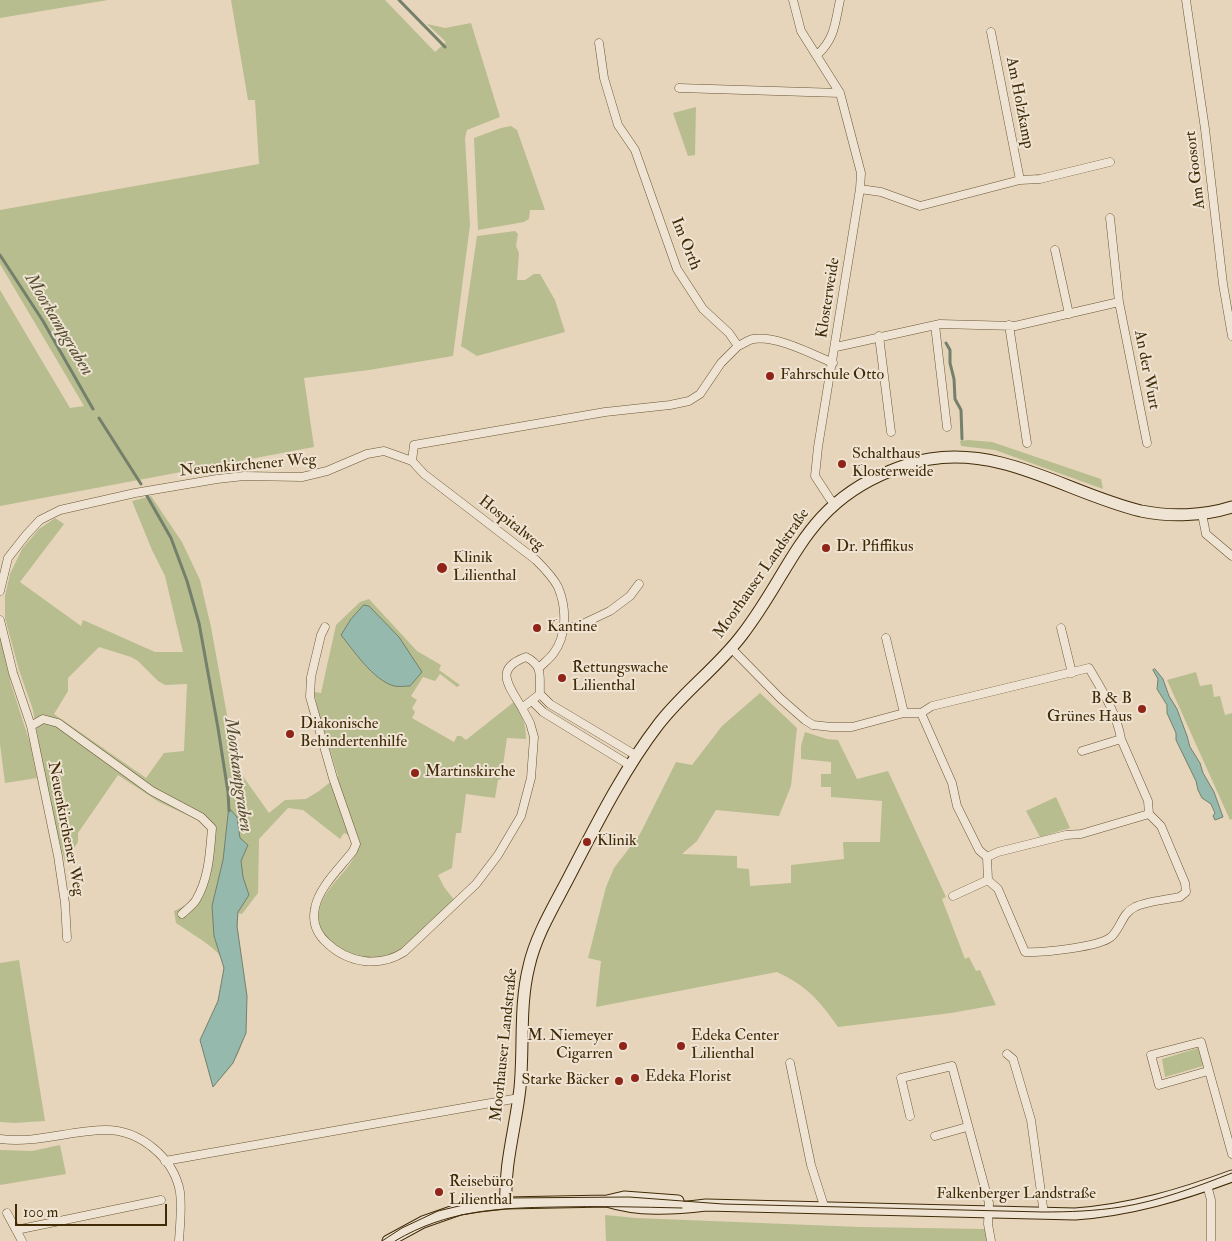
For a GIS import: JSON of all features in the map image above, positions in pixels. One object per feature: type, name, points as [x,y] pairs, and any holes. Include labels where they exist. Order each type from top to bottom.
[{"type":"street","name":"Klosterweide","points":[[793,0],[801,31],[840,93],[861,173],[836,347],[818,447],[816,476],[834,503]]},
{"type":"street","points":[[816,55],[826,47],[832,36],[840,0]]},
{"type":"street","name":"Am Goosort","points":[[1186,0],[1205,130],[1223,284],[1232,336]]},
{"type":"street","name":"Am Holzkamp","points":[[991,32],[1020,180]]},
{"type":"street","name":"Im Orth","points":[[599,44],[604,78],[618,125],[635,150],[677,269],[702,309],[729,333],[738,346]]},
{"type":"street","points":[[679,88],[840,93]]},
{"type":"street","points":[[860,190],[881,192],[920,206],[1020,180],[1040,179],[1110,162]]},
{"type":"street","name":"An der Wurt","points":[[1110,218],[1119,302],[1147,443]]},
{"type":"street","points":[[1055,250],[1069,314]]},
{"type":"street","points":[[836,347],[935,325],[1015,326],[1119,302]]},
{"type":"street","points":[[935,325],[947,427]]},
{"type":"street","points":[[1009,325],[1027,443]]},
{"type":"street","points":[[879,336],[891,432]]},
{"type":"street","points":[[412,461],[414,445],[605,412],[689,401],[700,394],[721,363],[738,346],[752,339],[792,345],[833,363]]},
{"type":"street","name":"Neuenkirchener Weg","points":[[0,592],[8,558],[40,520],[60,510],[135,493],[217,479],[244,476],[302,478],[327,472],[367,454],[384,451],[412,461]]},
{"type":"street","name":"Moorhauser Landstraße","points":[[506,1203],[506,1179],[519,1098],[523,1007],[529,966],[546,921],[587,842],[634,761],[658,725],[731,648],[758,611],[804,538],[834,503],[869,480],[913,462],[947,457],[977,458],[1004,463],[1035,472],[1095,496],[1142,511],[1202,514],[1232,507]]},
{"type":"street","name":"Hospitalweg","points":[[412,461],[424,474],[536,560],[547,571],[557,586],[563,604],[564,627],[560,641],[553,654],[539,668]]},
{"type":"street","points":[[1202,514],[1206,534],[1232,556]]},
{"type":"street","points":[[564,627],[576,627],[610,612],[630,596],[639,584]]},
{"type":"street","name":"Neuenkirchener Weg","points":[[0,620],[13,673],[31,726],[58,856],[65,903],[67,938]]},
{"type":"street","points":[[325,627],[321,635],[311,677],[310,697],[333,778],[356,844],[353,851],[319,896],[314,921],[317,932],[324,940],[346,957],[365,961],[394,958],[404,952],[476,884],[498,855],[521,816],[531,778],[534,736],[530,723],[505,678],[506,672],[514,661],[526,657],[534,661],[539,668],[540,694],[550,704],[634,761]]},
{"type":"street","points":[[1061,628],[1072,672]]},
{"type":"street","points":[[886,638],[904,713]]},
{"type":"street","points":[[731,648],[781,699],[805,720],[813,725],[831,727],[852,727],[904,713],[921,713],[932,706],[1089,668],[1120,729],[1122,739],[1148,801],[1149,814],[1163,828],[1185,883],[1186,892],[1180,897],[1135,906],[1124,915],[1113,936],[1102,943],[1038,952],[1025,952],[998,889],[988,880],[987,857],[979,850],[957,806],[952,783],[921,713]]},
{"type":"street","points":[[522,708],[540,694]]},
{"type":"street","points":[[532,701],[543,712],[634,761]]},
{"type":"street","points":[[31,726],[43,719],[58,722],[152,791],[201,818],[212,828],[209,863],[201,890],[195,902],[182,914]]},
{"type":"street","points":[[1082,750],[1122,739]]},
{"type":"street","points":[[987,857],[998,852],[1066,835],[1081,834],[1149,814]]},
{"type":"street","points":[[953,896],[988,880]]},
{"type":"street","points":[[1208,1071],[1159,1085],[1151,1055],[1201,1042],[1232,1154]]},
{"type":"street","points":[[1008,1054],[1013,1058],[1031,1120],[1044,1214]]},
{"type":"street","points":[[790,1063],[811,1164],[826,1209]]},
{"type":"street","name":"Falkenberger Landstraße","points":[[910,1116],[901,1078],[952,1066],[967,1127],[990,1203],[989,1212]]},
{"type":"street","points":[[165,1161],[519,1098]]},
{"type":"street","points":[[935,1136],[967,1127]]},
{"type":"street","points":[[0,1139],[42,1139],[90,1132],[118,1131],[138,1138],[160,1154],[172,1171],[180,1192],[182,1210],[179,1241]]},
{"type":"street","name":"Falkenberger Landstraße","points":[[388,1241],[435,1217],[466,1208],[506,1203],[607,1201],[624,1197],[635,1197],[685,1201],[706,1205],[1044,1214],[1088,1213],[1127,1208],[1172,1197],[1232,1176]]},
{"type":"street","points":[[1207,1185],[1211,1200],[1211,1241]]},
{"type":"street","points":[[16,1230],[161,1200]]},
{"type":"street","points":[[989,1212],[988,1224],[991,1241]]},
{"type":"street","points":[[7,1213],[22,1241]]},
{"type":"green space","points":[[0,0],[108,0],[0,18]]},
{"type":"green space","points":[[231,0],[385,0],[435,52],[446,42],[427,24],[445,28],[471,23],[500,117],[467,130],[465,138],[470,225],[453,356],[369,370],[304,378],[314,447],[0,506],[0,290],[70,408],[84,406],[0,264],[0,210],[259,164],[255,100],[248,100]]},
{"type":"green space","points":[[696,107],[695,155],[688,156],[673,113]]},
{"type":"green space","points":[[511,126],[517,130],[545,210],[530,210],[529,219],[524,222],[478,230],[474,138]]},
{"type":"green space","points":[[515,231],[518,234],[516,246],[519,253],[517,280],[525,280],[534,274],[540,274],[555,300],[565,332],[477,356],[461,346],[477,236]]},
{"type":"green space","points":[[960,441],[992,442],[1101,479],[1103,489],[995,450],[961,446]]},
{"type":"green space","points":[[151,496],[182,542],[200,580],[211,627],[233,748],[240,772],[269,813],[285,800],[306,799],[338,776],[314,692],[321,693],[336,625],[360,602],[369,599],[417,651],[441,665],[439,670],[460,685],[457,687],[440,674],[435,681],[423,677],[411,696],[417,700],[412,708],[415,712],[412,718],[454,742],[457,736],[461,736],[466,740],[514,702],[521,715],[525,729],[526,739],[507,738],[501,779],[498,780],[495,798],[466,794],[461,833],[456,833],[452,868],[438,875],[444,887],[455,901],[397,953],[374,958],[352,955],[332,943],[321,929],[319,912],[322,901],[351,863],[360,841],[344,833],[340,839],[303,810],[288,808],[259,839],[258,893],[242,914],[238,913],[238,932],[247,1008],[246,1027],[242,1045],[233,1063],[213,1087],[200,1040],[209,1022],[222,986],[223,964],[217,952],[176,923],[174,911],[188,903],[198,889],[204,869],[209,829],[200,821],[159,802],[118,775],[78,833],[78,842],[65,862],[51,810],[33,710],[19,670],[5,618],[5,596],[10,574],[22,549],[39,529],[55,518],[64,524],[20,582],[81,626],[83,620],[155,652],[183,652],[165,576],[132,501]],"holes":[[[99,647],[131,657],[165,685],[187,684],[184,751],[164,753],[146,778],[54,714],[68,691],[68,678]]]},
{"type":"green space","points":[[0,635],[11,684],[30,743],[37,778],[5,783],[0,744]]},
{"type":"green space","points":[[1196,672],[1200,686],[1212,684],[1214,697],[1220,696],[1225,715],[1232,713],[1232,819],[1230,820],[1167,680]]},
{"type":"green space","points":[[760,693],[797,728],[791,786],[779,816],[716,810],[697,841],[682,854],[737,856],[737,868],[749,869],[750,886],[791,883],[791,865],[844,859],[843,842],[880,842],[882,801],[831,797],[831,787],[821,787],[821,774],[831,774],[831,762],[801,759],[801,746],[805,732],[827,739],[838,740],[857,779],[888,771],[946,897],[942,899],[965,959],[969,957],[976,971],[980,970],[996,1005],[951,1013],[838,1027],[812,995],[797,983],[777,972],[596,1007],[601,961],[588,958],[606,887],[614,868],[640,834],[676,762],[692,765],[722,726]]},
{"type":"green space","points":[[1056,797],[1070,828],[1040,837],[1026,811]]},
{"type":"green space","points":[[19,960],[45,1121],[0,1122],[0,963]]},
{"type":"green space","points":[[1198,1048],[1203,1066],[1165,1077],[1162,1059]]},
{"type":"green space","points":[[60,1145],[66,1174],[0,1185],[0,1150],[32,1151]]},
{"type":"green space","points":[[605,1215],[636,1218],[860,1227],[985,1229],[987,1241],[606,1241]]},
{"type":"water","points":[[364,605],[369,606],[399,637],[422,672],[410,686],[394,686],[379,678],[364,664],[341,635],[351,619]]},
{"type":"water","points":[[1155,669],[1163,679],[1169,696],[1177,709],[1190,747],[1214,792],[1223,817],[1215,820],[1213,816],[1215,813],[1211,804],[1202,798],[1198,790],[1196,781],[1176,740],[1176,733],[1167,713],[1167,705],[1157,689],[1158,679],[1153,670]]},
{"type":"water","points":[[229,808],[237,817],[240,838],[248,845],[241,861],[243,877],[249,895],[238,912],[237,926],[247,996],[246,1033],[233,1063],[213,1087],[200,1040],[218,1001],[224,968],[214,936],[212,906],[223,860]]},
{"type":"waterway","points":[[399,0],[445,47]]},
{"type":"waterway","name":"Moorkampgraben","points":[[0,255],[43,321],[93,409]]},
{"type":"waterway","points":[[946,343],[950,350],[955,399],[961,410],[962,439]]},
{"type":"waterway","name":"Moorkampgraben","points":[[99,418],[141,484]]},
{"type":"waterway","name":"Moorkampgraben","points":[[147,496],[171,538],[187,581],[199,623],[218,728],[228,792],[229,811]]},
{"type":"tram line","points":[[382,1241],[402,1228],[438,1211],[480,1201],[506,1198],[629,1197],[723,1204],[1043,1212],[1092,1210],[1135,1204],[1163,1197],[1232,1173]]},
{"type":"tram line","points":[[395,1241],[434,1223],[454,1217],[493,1210],[535,1207],[682,1208]]},
{"type":"place","name":"Fahrschule Otto","points":[[770,376]]},
{"type":"place","name":"Schalthaus Klosterweide","points":[[842,464]]},
{"type":"place","name":"Dr. Pfiffikus","points":[[826,548]]},
{"type":"place","name":"Klinik Lilienthal","points":[[442,568]]},
{"type":"place","name":"Kantine","points":[[537,628]]},
{"type":"place","name":"Rettungswache Lilienthal","points":[[562,678]]},
{"type":"place","name":"B & B Grünes Haus","points":[[1142,709]]},
{"type":"place","name":"Diakonische Behindertenhilfe","points":[[290,734]]},
{"type":"place","name":"Martinskirche","points":[[415,773]]},
{"type":"place","name":"Klinik","points":[[587,842]]},
{"type":"place","name":"M. Niemeyer Cigarren","points":[[623,1046]]},
{"type":"place","name":"Edeka Center Lilienthal","points":[[681,1046]]},
{"type":"place","name":"Edeka Florist","points":[[635,1078]]},
{"type":"place","name":"Starke Bäcker","points":[[619,1081]]},
{"type":"place","name":"Reisebüro Lilienthal","points":[[439,1192]]}]
